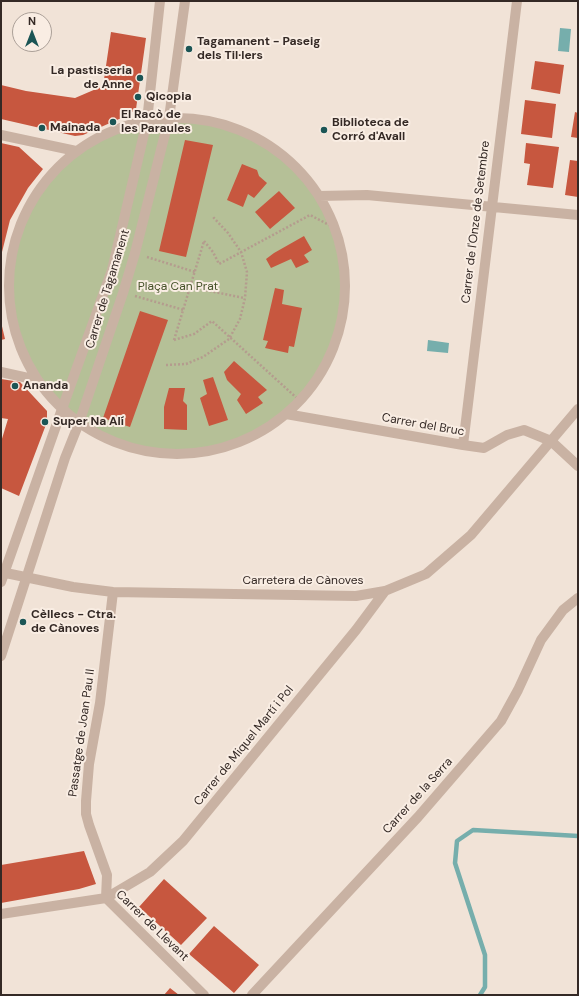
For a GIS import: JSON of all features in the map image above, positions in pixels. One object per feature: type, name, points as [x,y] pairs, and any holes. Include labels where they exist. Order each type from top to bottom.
[{"type":"street","name":"Carrer de Tagamanent","points":[[2,576],[45,460],[112,270],[147,121],[160,1]]},
{"type":"street","name":"Carrer de Tagamanent","points":[[1,656],[26,577],[135,254],[168,118],[185,1]]},
{"type":"street","name":"Carrer de l'Onze de Setembre","points":[[463,445],[517,1]]},
{"type":"street","points":[[168,118],[215,122],[252,136],[285,157],[319,196],[335,228],[344,263],[342,320],[331,355],[312,387],[300,401],[269,427],[251,437],[231,445],[180,454],[130,447],[104,437],[79,423],[62,409],[37,380],[20,348],[10,312],[9,274],[16,236],[40,188],[76,151],[98,138],[122,127],[168,118]]},
{"type":"street","points":[[1,135],[76,151]]},
{"type":"street","points":[[319,196],[367,195],[578,215]]},
{"type":"street","points":[[1,372],[37,380]]},
{"type":"street","name":"Carretera de Cànoves","points":[[2,576],[26,577],[73,587],[113,592],[356,596],[385,591],[426,574],[471,535],[578,409]]},
{"type":"street","name":"Carrer del Bruc","points":[[286,414],[484,448],[507,435],[524,430],[551,441]]},
{"type":"street","points":[[551,441],[578,466]]},
{"type":"street","name":"Carrer de Miquel Martí i Pol","points":[[106,898],[150,872],[183,841],[356,630],[385,591]]},
{"type":"street","name":"Passatge de Joan Pau II","points":[[106,898],[107,875],[89,825],[86,814],[86,801],[89,764],[100,703],[113,592]]},
{"type":"street","name":"Carrer de la Serra","points":[[252,995],[418,817],[501,721],[518,690],[541,640],[563,610],[578,598]]},
{"type":"street","name":"Carrer de Llevant","points":[[1,914],[106,898],[204,995]]},
{"type":"path","points":[[300,401],[229,339],[212,321],[194,334],[174,340],[204,241],[213,252],[219,264],[310,215],[335,228]]},
{"type":"path","points":[[166,365],[186,364],[203,357],[229,339],[240,318],[248,272],[241,252],[228,233],[213,217]]},
{"type":"path","points":[[135,254],[195,272]]},
{"type":"path","points":[[190,287],[244,298]]},
{"type":"path","points":[[123,293],[184,310]]},
{"type":"green space","name":"Plaça Can Prat","points":[[177,120],[209,124],[241,133],[270,149],[295,169],[315,194],[331,223],[340,255],[344,287],[340,319],[331,351],[315,380],[295,405],[270,425],[241,441],[209,450],[177,454],[145,450],[113,441],[84,425],[59,405],[39,380],[23,351],[14,319],[10,287],[14,255],[23,223],[39,194],[59,169],[84,149],[113,133],[145,124]]},
{"type":"water","points":[[560,28],[571,29],[569,52],[558,51]]},
{"type":"water","points":[[428,340],[449,343],[448,353],[427,351]]},
{"type":"building","points":[[111,32],[146,38],[136,109],[128,115],[83,135],[75,136],[1,119],[1,85],[26,91],[75,98],[103,86]]},
{"type":"building","points":[[535,61],[564,65],[560,94],[531,89]]},
{"type":"building","points":[[525,100],[556,104],[552,138],[521,134]]},
{"type":"building","points":[[575,112],[578,113],[578,138],[571,137]]},
{"type":"building","points":[[185,140],[213,145],[186,257],[159,251]]},
{"type":"building","points":[[1,143],[19,147],[43,169],[28,188],[10,220],[2,252]]},
{"type":"building","points":[[526,143],[559,147],[553,188],[527,185],[530,164],[524,163]]},
{"type":"building","points":[[570,160],[578,161],[578,197],[565,195]]},
{"type":"building","points":[[242,164],[257,170],[259,176],[267,183],[254,198],[248,194],[243,207],[227,200]]},
{"type":"building","points":[[279,191],[295,208],[270,229],[255,212]]},
{"type":"building","points":[[304,236],[312,250],[304,255],[309,262],[296,268],[291,259],[271,268],[266,259]]},
{"type":"building","points":[[275,288],[284,290],[282,304],[302,308],[294,347],[289,346],[288,353],[265,348],[268,341],[263,340]]},
{"type":"building","points":[[140,311],[168,320],[130,427],[103,418]]},
{"type":"building","points":[[1,322],[5,339],[1,340]]},
{"type":"building","points":[[234,361],[267,390],[258,397],[263,403],[246,414],[237,400],[241,394],[227,380],[224,372]]},
{"type":"building","points":[[213,377],[228,420],[209,426],[200,398],[207,394],[203,380]]},
{"type":"building","points":[[1,379],[20,382],[47,411],[47,422],[19,496],[1,488],[1,442],[8,419],[1,418]]},
{"type":"building","points":[[169,388],[185,388],[183,401],[187,405],[187,430],[164,429],[164,407]]},
{"type":"building","points":[[84,851],[96,884],[79,889],[1,903],[1,865]]},
{"type":"building","points":[[164,879],[207,918],[181,945],[139,907]]},
{"type":"building","points":[[214,926],[259,965],[234,993],[189,954]]},
{"type":"building","points":[[170,988],[179,995],[164,995]]},
{"type":"waterway","points":[[480,995],[485,987],[485,955],[455,863],[457,841],[473,830],[578,836]]},
{"type":"place","name":"Tagamanent - Paseig dels Til·lers","points":[[189,49]]},
{"type":"place","name":"La pastisseria de Anne","points":[[140,78]]},
{"type":"place","name":"Qicopia","points":[[138,97]]},
{"type":"place","name":"El Racò de les Paraules","points":[[113,122]]},
{"type":"place","name":"Mainada","points":[[42,128]]},
{"type":"place","name":"Biblioteca de Corró d'Avall","points":[[324,130]]},
{"type":"place","name":"Ananda","points":[[15,386]]},
{"type":"place","name":"Super Na Alí","points":[[45,422]]},
{"type":"place","name":"Cèllecs - Ctra. de Cànoves","points":[[23,622]]}]
